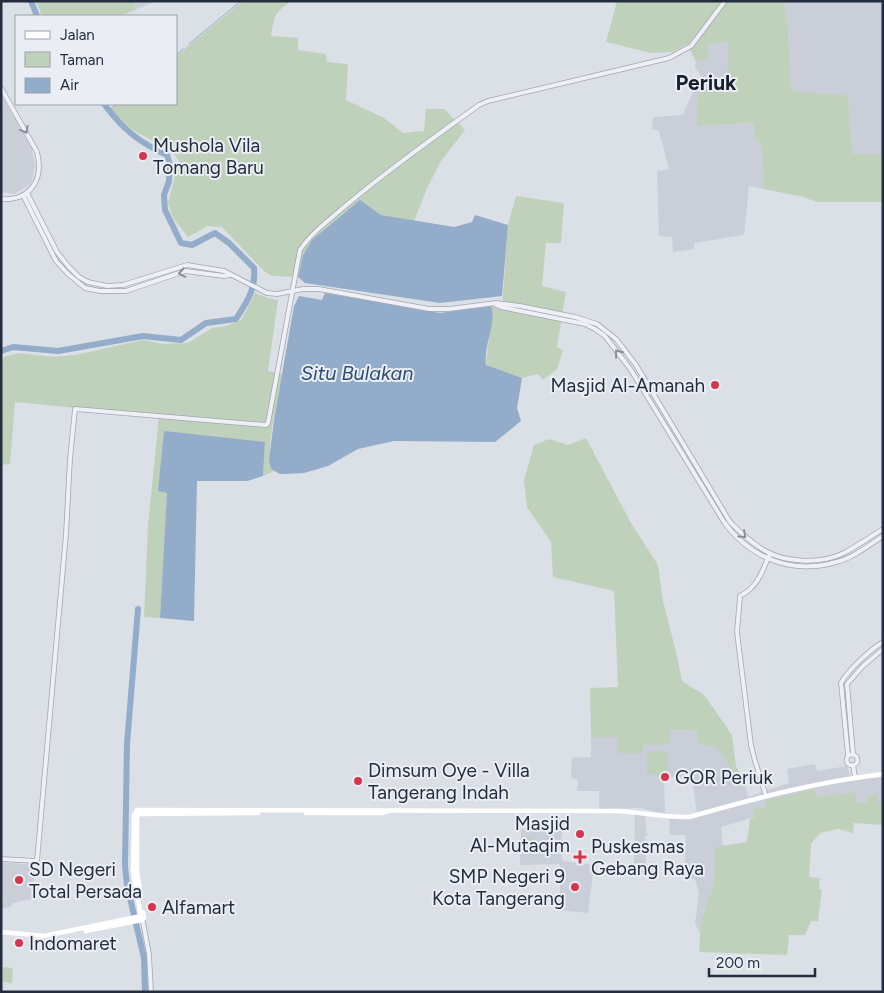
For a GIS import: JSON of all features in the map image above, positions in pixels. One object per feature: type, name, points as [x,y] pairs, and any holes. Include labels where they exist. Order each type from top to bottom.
[{"type":"main road","points":[[1,934],[44,936],[142,918],[144,916],[137,870],[137,817],[139,814],[616,811],[680,818],[794,789],[855,777],[883,774]]},
{"type":"street","points":[[1,859],[37,861],[68,509],[73,412],[78,408],[263,426],[268,423],[300,250],[306,242],[354,199],[401,161],[479,105],[488,101],[669,58],[691,46],[725,1]]},
{"type":"street","points":[[1,88],[37,152],[40,171],[36,181],[25,194],[1,199]]},
{"type":"street","points":[[25,194],[56,260],[68,274],[85,288],[100,291],[126,291],[185,271],[224,276],[230,275],[267,293],[277,294],[293,290],[318,289],[429,309],[449,309],[494,304],[520,306],[565,317],[575,316],[616,339],[636,365],[730,522],[760,548],[770,553],[799,560],[826,558],[843,554],[883,529]]},
{"type":"street","points":[[596,327],[631,370],[726,525],[737,538],[756,553],[767,559],[808,566],[837,562],[883,536]]},
{"type":"street","points":[[766,796],[752,750],[737,632],[740,596],[750,589],[760,577],[770,553]]},
{"type":"street","points":[[851,755],[841,683],[883,642]]},
{"type":"street","points":[[853,765],[847,762],[851,755],[847,684],[863,666],[883,649]]},
{"type":"street","points":[[851,755],[856,755],[858,760],[853,765]]},
{"type":"street","points":[[853,765],[855,777]]},
{"type":"street","points":[[142,918],[149,954],[151,992]]},
{"type":"shaded area","points":[[134,1],[156,1],[135,10]]},
{"type":"shaded area","points":[[784,1],[883,1],[883,154],[851,154],[848,95],[791,92],[788,28]]},
{"type":"shaded area","points":[[730,42],[727,84],[709,85],[697,126],[753,123],[756,140],[762,145],[764,189],[749,186],[744,235],[694,243],[694,249],[673,252],[672,237],[659,236],[657,171],[669,169],[659,131],[652,129],[653,117],[683,115],[693,92],[704,81],[695,67],[696,62],[708,58],[706,45]]},
{"type":"shaded area","points":[[1,95],[32,149],[35,166],[31,184],[14,194],[1,192]]},
{"type":"shaded area","points":[[669,730],[698,731],[715,746],[728,764],[736,788],[745,785],[748,797],[789,783],[787,769],[815,764],[817,771],[847,766],[852,781],[883,777],[883,825],[881,825],[882,802],[856,803],[837,796],[836,793],[817,797],[815,789],[765,808],[755,817],[721,827],[723,846],[715,847],[714,884],[701,920],[700,934],[695,923],[699,893],[695,879],[684,877],[686,835],[670,835],[669,817],[686,817],[697,814],[692,777],[671,777],[664,781],[665,814],[640,808],[599,809],[599,791],[577,791],[578,780],[571,778],[572,758],[591,757],[591,737],[617,737],[618,753],[643,753],[644,745]]},
{"type":"shaded area","points":[[635,812],[645,813],[648,835],[645,836],[646,864],[653,865],[653,875],[634,873]]},
{"type":"shaded area","name":"SMP Negeri 9 Kota Tangerang","points":[[563,827],[560,850],[563,861],[594,865],[588,913],[560,910],[560,864],[520,865],[521,829]]},
{"type":"shaded area","name":"SD Negeri Total Persada","points":[[1,862],[35,865],[32,899],[12,903],[11,907],[1,909],[3,896],[1,895]]},
{"type":"green space","points":[[36,1],[134,1],[135,10],[122,15],[42,15]]},
{"type":"green space","points":[[243,1],[292,1],[276,15],[271,36],[298,38],[298,50],[326,54],[327,62],[348,64],[346,100],[384,118],[403,133],[424,131],[426,109],[444,109],[465,130],[441,161],[428,186],[414,221],[381,215],[303,255],[298,277],[272,276],[264,271],[222,227],[208,226],[188,237],[173,218],[168,203],[179,160],[171,151],[133,130],[110,110],[117,105],[178,105],[178,54]]},
{"type":"green space","points":[[617,1],[784,1],[788,28],[791,91],[848,95],[852,154],[883,154],[882,202],[817,202],[803,197],[764,189],[762,146],[756,140],[753,123],[697,126],[698,95],[709,85],[727,84],[729,42],[707,45],[708,58],[696,62],[687,44],[673,52],[651,53],[606,42]]},
{"type":"green space","points":[[516,196],[564,203],[561,243],[546,243],[542,286],[566,292],[557,347],[563,350],[557,369],[543,380],[538,374],[522,378],[488,367],[486,362],[492,313],[491,306],[502,309],[508,225]]},
{"type":"green space","points":[[255,293],[278,300],[268,371],[283,374],[270,447],[271,469],[274,471],[263,476],[265,443],[167,493],[160,618],[144,617],[148,525],[159,416],[15,402],[10,464],[1,465],[1,363],[4,357],[18,353],[54,357],[75,355],[143,340],[164,344],[188,343],[212,328],[226,326],[241,320]]},
{"type":"green space","points":[[586,438],[631,523],[658,565],[663,601],[682,681],[704,695],[726,726],[732,736],[736,766],[745,785],[736,788],[728,764],[715,746],[698,744],[698,731],[670,730],[670,744],[644,745],[643,753],[617,753],[617,737],[591,737],[590,688],[618,687],[614,591],[553,577],[551,542],[527,507],[524,480],[534,445],[549,439],[568,445]]},
{"type":"green space","points":[[658,750],[668,753],[668,773],[658,776],[647,773],[647,754]]},
{"type":"green space","points":[[815,789],[817,797],[836,793],[837,796],[855,792],[856,803],[868,802],[868,795],[877,795],[878,802],[882,802],[881,825],[854,823],[853,833],[838,829],[820,833],[811,844],[809,877],[820,878],[819,889],[822,890],[818,921],[811,921],[805,935],[789,935],[787,955],[699,952],[701,920],[714,884],[715,847],[747,842],[750,819],[755,817],[753,809],[765,808],[765,801]]},
{"type":"green space","points":[[528,837],[534,837],[534,854],[528,854]]},
{"type":"green space","points":[[3,967],[13,968],[12,983],[3,982]]},
{"type":"water","points":[[360,200],[381,215],[454,227],[472,222],[475,215],[508,225],[502,296],[440,303],[305,283],[298,277],[303,255],[312,240]]},
{"type":"water","name":"Situ Bulakan","points":[[325,293],[440,313],[491,306],[492,319],[486,350],[486,365],[522,378],[517,408],[521,421],[495,442],[394,441],[358,449],[328,466],[304,473],[280,474],[271,469],[269,460],[274,420],[294,306],[299,296],[322,300]]},
{"type":"water","points":[[164,431],[265,442],[263,476],[247,481],[197,481],[194,621],[160,618],[167,493],[158,491]]},
{"type":"waterway","points":[[31,1],[37,15]]},
{"type":"waterway","points":[[189,44],[241,1]]},
{"type":"waterway","points":[[178,53],[183,49]]},
{"type":"waterway","points":[[1,351],[13,347],[58,351],[143,336],[181,340],[206,323],[236,319],[250,295],[254,283],[254,268],[229,243],[215,233],[192,245],[181,243],[165,210],[164,195],[169,181],[170,165],[167,155],[132,134],[105,105]]},
{"type":"waterway","points":[[109,110],[116,105]]},
{"type":"waterway","points":[[138,609],[127,744],[125,866],[127,885],[144,958],[145,992]]},
{"type":"place","name":"Mushola Vila Tomang Baru","points":[[143,156]]},
{"type":"place","name":"Masjid Al-Amanah","points":[[715,385]]},
{"type":"place","name":"GOR Periuk","points":[[665,777]]},
{"type":"place","name":"Dimsum Oye - Villa Tangerang Indah","points":[[358,781]]},
{"type":"place","name":"Masjid Al-Mutaqim","points":[[580,834]]},
{"type":"place","name":"Puskesmas Gebang Raya","points":[[580,857]]},
{"type":"place","name":"SD Negeri Total Persada","points":[[19,880]]},
{"type":"place","name":"SMP Negeri 9 Kota Tangerang","points":[[575,887]]},
{"type":"place","name":"Alfamart","points":[[152,907]]},
{"type":"place","name":"Indomaret","points":[[19,943]]},
{"type":"district","name":"Periuk","points":[[706,82]]}]
